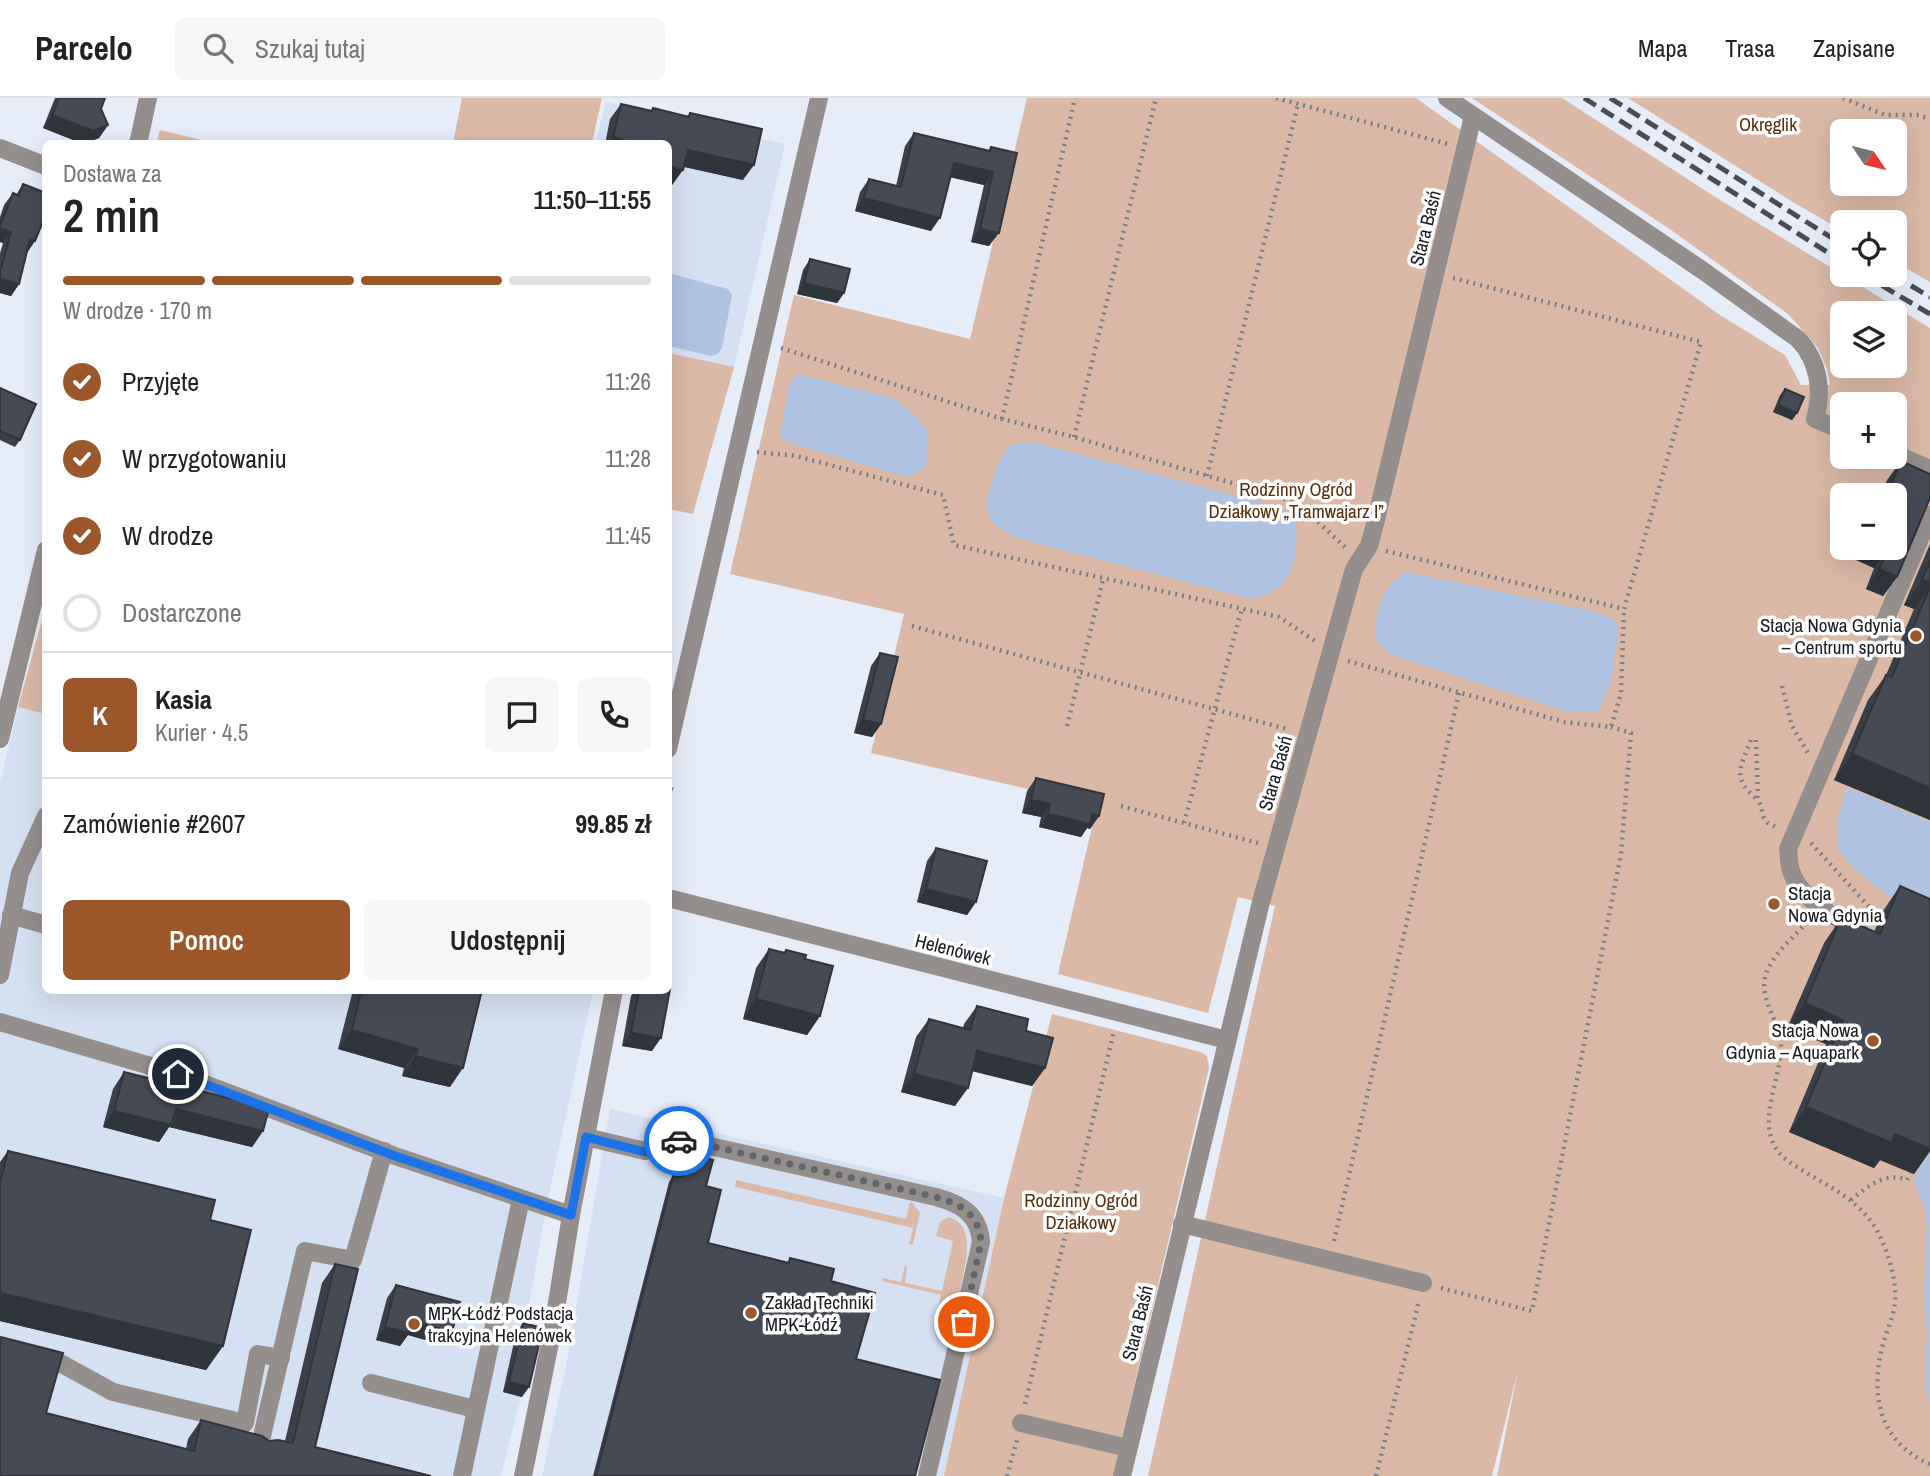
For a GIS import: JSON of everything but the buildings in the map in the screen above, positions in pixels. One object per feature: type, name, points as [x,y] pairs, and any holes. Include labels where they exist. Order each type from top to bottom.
[{"type":"street","points":[[139,140],[148,98]]},
{"type":"street","points":[[672,732],[819,98]]},
{"type":"street","points":[[1447,98],[1702,270],[1798,339],[1807,350],[1818,374],[1818,407],[1815,419],[1830,425]]},
{"type":"street","name":"Stara Baśń","points":[[1122,1476],[1261,902],[1354,569],[1369,546],[1473,116]]},
{"type":"street","points":[[0,148],[42,164]]},
{"type":"street","points":[[1907,459],[1930,469]]},
{"type":"street","points":[[1860,932],[1820,907],[1798,884],[1791,871],[1788,849],[1930,515]]},
{"type":"street","points":[[0,740],[42,567]]},
{"type":"street","points":[[0,975],[20,873],[42,825]]},
{"type":"street","name":"Helenówek","points":[[672,899],[1227,1040]]},
{"type":"street","points":[[12,915],[42,924]]},
{"type":"street","points":[[523,1476],[554,1328],[571,1215],[613,994]]},
{"type":"street","points":[[0,1022],[178,1074],[384,1151],[571,1215]]},
{"type":"street","points":[[586,1137],[645,1152],[672,1142],[688,1141],[936,1197],[967,1210],[980,1229],[981,1242],[927,1476]]},
{"type":"street","points":[[260,1449],[305,1251],[353,1260],[384,1151]]},
{"type":"street","points":[[462,1476],[521,1199]]},
{"type":"street","points":[[1182,1224],[1423,1283]]},
{"type":"street","points":[[0,1345],[51,1358],[113,1392],[244,1423],[258,1354],[281,1358]]},
{"type":"street","points":[[371,1383],[475,1409]]},
{"type":"street","points":[[1021,1423],[1128,1448]]},
{"type":"path","points":[[1002,419],[1075,98]]},
{"type":"path","points":[[1074,436],[1156,98]]},
{"type":"path","points":[[1276,98],[1465,149]]},
{"type":"path","points":[[1843,98],[1885,115],[1930,119]]},
{"type":"path","points":[[1207,476],[1298,104]]},
{"type":"path","points":[[1435,274],[1701,342],[1624,609],[1621,693],[1611,727]]},
{"type":"path","points":[[777,348],[1002,419],[1074,436],[1280,497],[1301,506],[1351,552],[1354,569]]},
{"type":"path","points":[[753,452],[796,456],[943,495],[954,545],[1279,617],[1310,635],[1330,656],[1564,722],[1611,727],[1631,733],[1621,853],[1532,1311],[1423,1283],[1376,1476]]},
{"type":"path","points":[[1369,546],[1624,609]]},
{"type":"path","points":[[1067,726],[1103,580]]},
{"type":"path","points":[[1184,823],[1242,608]]},
{"type":"path","points":[[912,626],[1308,734]]},
{"type":"path","points":[[1782,686],[1793,726],[1803,746],[1812,759],[1824,767]]},
{"type":"path","points":[[1330,1260],[1459,693]]},
{"type":"path","points":[[1759,800],[1742,783],[1738,772],[1754,740],[1759,800],[1764,818],[1768,823],[1805,837],[1873,911],[1881,915]]},
{"type":"path","points":[[1121,806],[1276,847]]},
{"type":"path","points":[[1820,907],[1774,960],[1766,976],[1765,994],[1779,1029],[1781,1048],[1769,1125],[1774,1146],[1784,1158],[1851,1200],[1867,1216],[1878,1233],[1895,1289],[1894,1310],[1878,1370],[1882,1415],[1899,1446],[1930,1464]]},
{"type":"path","points":[[1007,1476],[1118,1013]]},
{"type":"path","points":[[1851,1200],[1880,1180],[1893,1177],[1907,1180],[1910,1172]]},
{"type":"shaded area","points":[[606,102],[785,144],[734,367],[672,354],[672,140],[596,140]]},
{"type":"shaded area","points":[[18,707],[42,713],[42,994],[592,994],[546,1208],[528,1311],[536,1337],[501,1476],[0,1476],[0,783]]},
{"type":"shaded area","points":[[610,1109],[1004,1198],[944,1476],[542,1476],[566,1366]]},
{"type":"green space","points":[[462,98],[602,98],[593,140],[454,140]]},
{"type":"green space","name":"Rodzinny Ogród Działkowy „Tramwajarz I”","points":[[1027,98],[1416,98],[1720,315],[1785,355],[1801,385],[1830,385],[1818,348],[1788,314],[1671,230],[1472,98],[1562,98],[1830,267],[1830,287],[1863,287],[1886,301],[1830,301],[1830,378],[1907,378],[1907,314],[1930,328],[1930,1476],[1497,1476],[1518,1370],[1492,1476],[1148,1476],[1275,906],[1238,897],[1208,1013],[1058,974],[1097,805],[871,753],[904,614],[730,574],[794,295],[970,339]]},
{"type":"green space","name":"Okręglik","points":[[1628,98],[1930,98],[1930,282],[1907,269],[1907,210],[1830,210],[1830,224]]},
{"type":"green space","points":[[160,130],[202,140],[157,140]]},
{"type":"green space","points":[[672,354],[734,367],[693,514],[672,510]]},
{"type":"green space","points":[[42,620],[42,713],[18,707]]},
{"type":"green space","name":"Rodzinny Ogród Działkowy","points":[[1052,1014],[1201,1052],[1207,1056],[1209,1068],[1113,1476],[944,1476],[1004,1198]]},
{"type":"green space","points":[[736,1180],[906,1219],[910,1202],[913,1203],[920,1213],[913,1244],[909,1245],[913,1228],[735,1187]]},
{"type":"green space","points":[[948,1217],[963,1227],[967,1254],[954,1312],[939,1324],[935,1320],[941,1295],[882,1281],[882,1278],[901,1282],[905,1265],[905,1283],[942,1291],[953,1241],[936,1236],[940,1222]]},
{"type":"water","points":[[672,274],[728,289],[732,295],[722,348],[718,354],[711,356],[672,347]]},
{"type":"water","points":[[798,374],[895,399],[916,416],[928,431],[926,468],[907,477],[789,443],[780,435],[789,384]]},
{"type":"water","points":[[1032,442],[1280,507],[1295,520],[1296,550],[1287,578],[1273,591],[1252,599],[1012,537],[993,523],[985,505],[999,461],[1010,445]]},
{"type":"water","points":[[1407,572],[1596,612],[1613,619],[1619,627],[1611,682],[1598,711],[1569,712],[1391,655],[1377,643],[1376,622],[1380,602],[1385,593],[1390,585]]},
{"type":"water","points":[[1846,787],[1930,822],[1930,919],[1879,889],[1846,860],[1837,848],[1837,825]]},
{"type":"water","points":[[1930,1140],[1930,1404],[1925,1385],[1927,1334],[1924,1295],[1927,1228],[1925,1209],[1914,1181]]},
{"type":"railway","points":[[1584,98],[1830,254]]},
{"type":"railway","points":[[1610,98],[1830,237]]},
{"type":"railway","points":[[1907,283],[1930,297]]},
{"type":"railway","points":[[1884,287],[1930,314]]},
{"type":"way so far","points":[[679,1141],[936,1197],[967,1210],[980,1229],[981,1242],[964,1322]]},
{"type":"place","name":"Stacja Nowa Gdynia – Centrum sportu","points":[[1916,636]]},
{"type":"place","name":"Stacja Nowa Gdynia","points":[[1774,904]]},
{"type":"place","name":"Stacja Nowa Gdynia – Aquapark","points":[[1873,1041]]},
{"type":"place","name":"Zakład Techniki MPK-Łódź","points":[[751,1313]]},
{"type":"place","name":"MPK-Łódź Podstacja trakcyjna Helenówek","points":[[414,1324]]},
{"type":"route","points":[[178,1074],[395,1156],[571,1215],[586,1137],[645,1152],[679,1141]]}]
